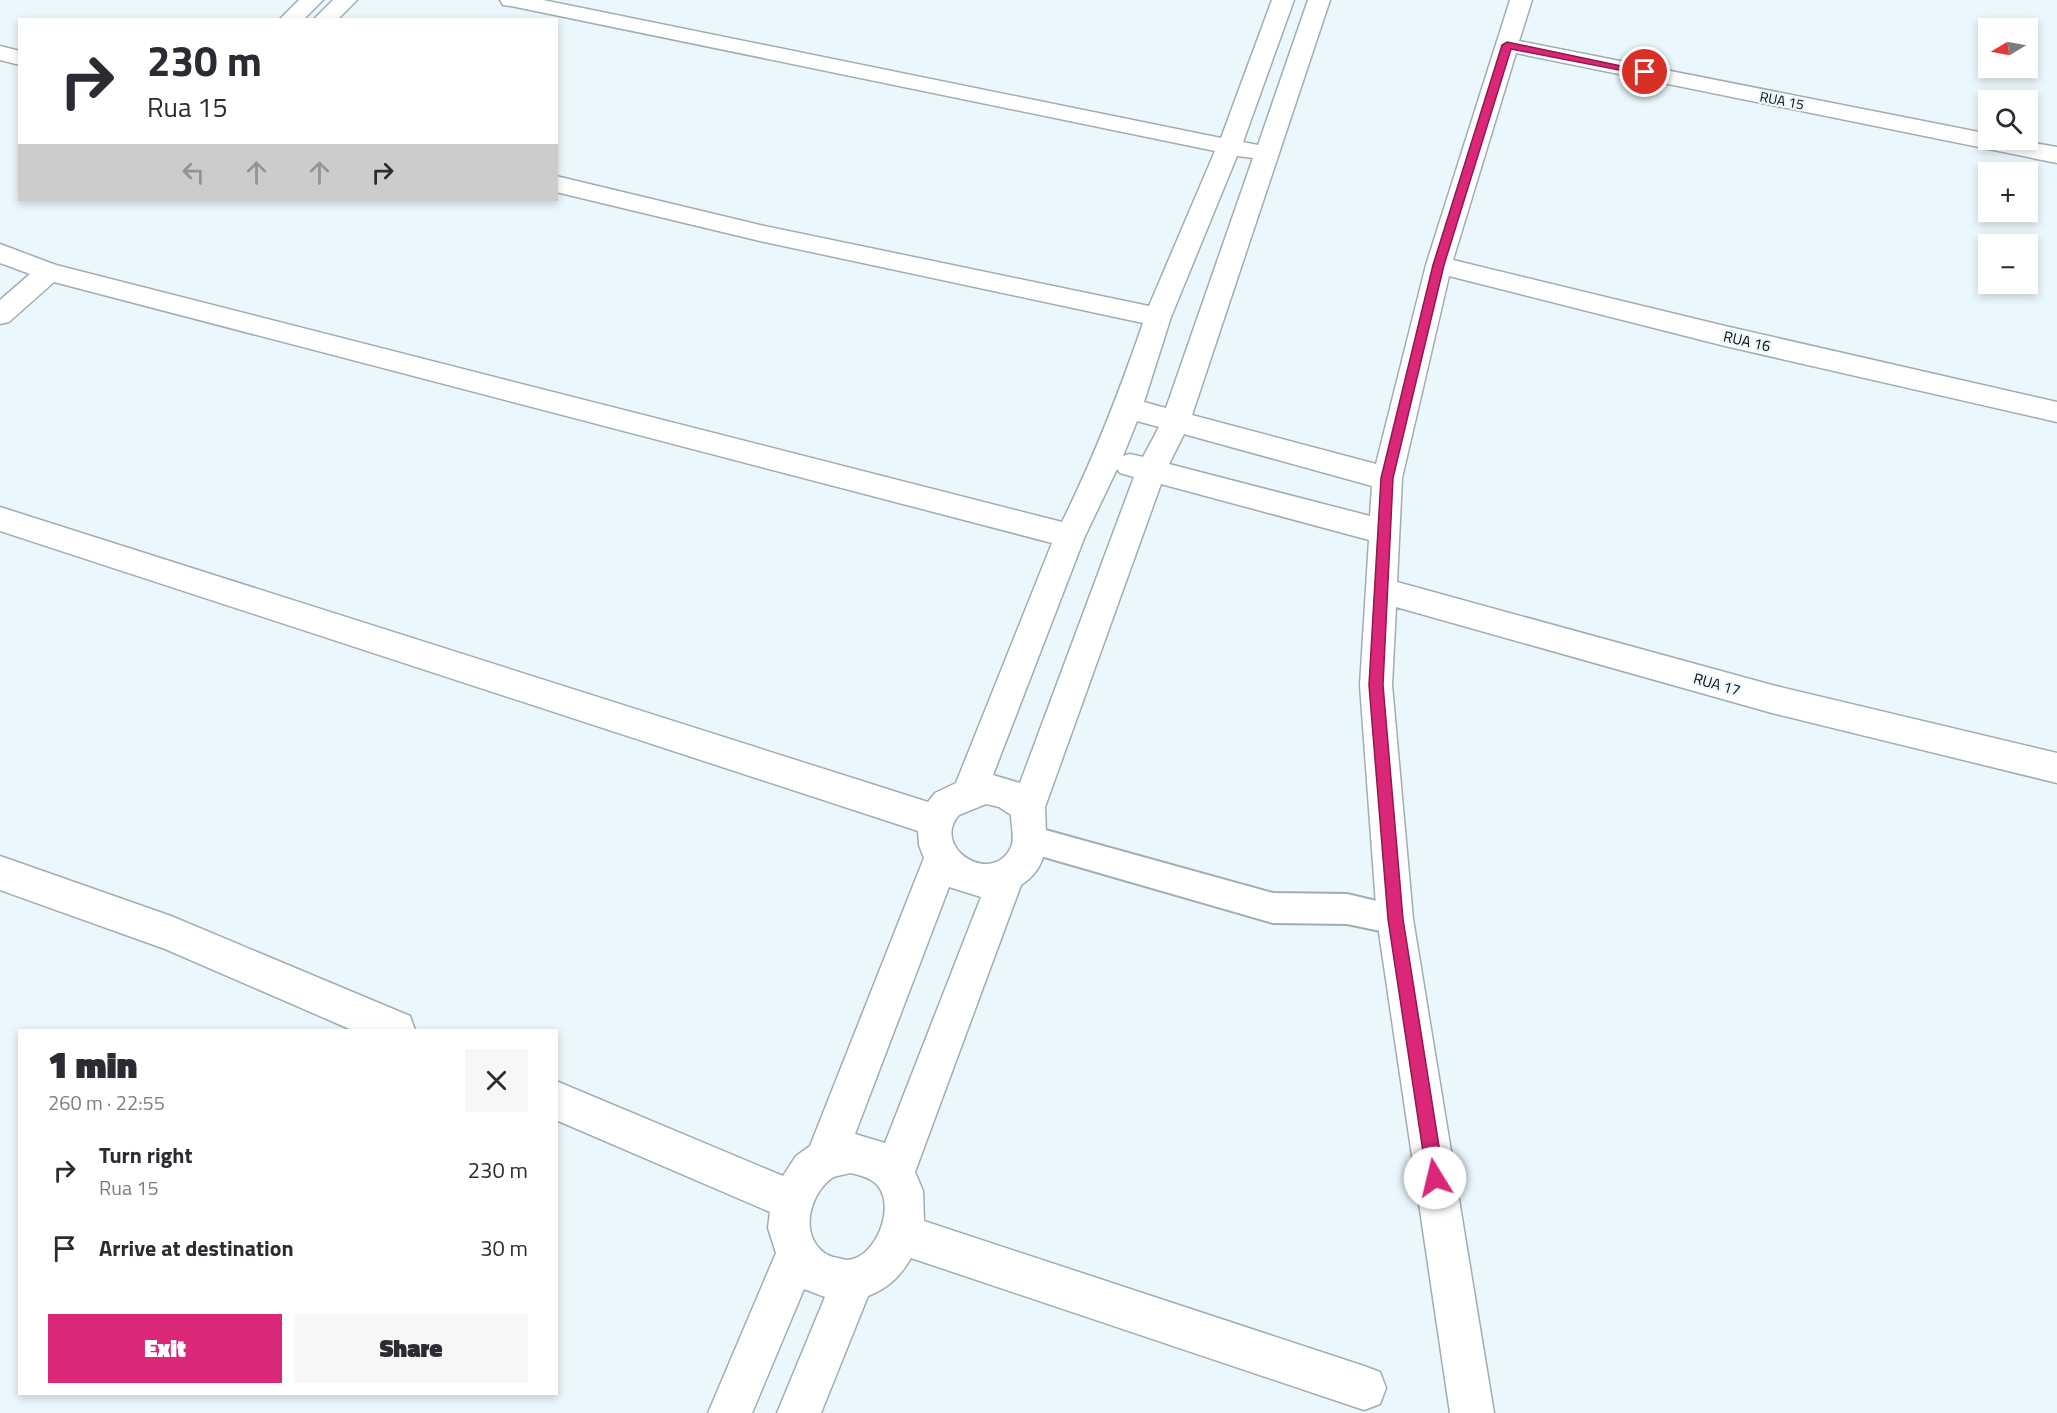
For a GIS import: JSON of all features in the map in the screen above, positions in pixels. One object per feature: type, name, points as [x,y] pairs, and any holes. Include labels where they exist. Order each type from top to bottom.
[{"type":"street","points":[[292,18],[312,0]]},
{"type":"street","points":[[326,18],[346,0]]},
{"type":"street","points":[[511,0],[1266,155]]},
{"type":"street","points":[[894,1173],[1007,875],[1023,860],[1030,823],[1151,471],[1176,421],[1318,2],[1283,0],[1229,147],[1158,317],[1128,408],[1107,460],[1070,536],[969,794]]},
{"type":"street","points":[[1472,1413],[1395,919],[1376,685],[1387,478],[1438,265],[1521,0]]},
{"type":"street","name":"RUA 15","points":[[1507,45],[2057,154]]},
{"type":"street","points":[[0,53],[18,58]]},
{"type":"street","points":[[558,184],[760,233],[1158,317]]},
{"type":"street","points":[[5,260],[1070,536]]},
{"type":"street","name":"RUA 16","points":[[1438,265],[1725,336],[2057,412]]},
{"type":"street","points":[[0,315],[49,272]]},
{"type":"street","points":[[1128,408],[1320,462],[1387,478]]},
{"type":"street","points":[[1107,460],[1384,532]]},
{"type":"street","points":[[0,519],[936,821]]},
{"type":"street","name":"RUA 17","points":[[1381,590],[1772,699],[2057,768]]},
{"type":"street","points":[[1007,875],[989,880],[970,880],[954,872],[941,860],[934,841],[936,821],[947,804],[986,789],[1006,793],[1030,823]]},
{"type":"street","points":[[825,1160],[941,860]]},
{"type":"street","points":[[0,873],[171,934],[394,1029]]},
{"type":"street","points":[[558,1101],[792,1201]]},
{"type":"street","points":[[850,1153],[874,1158],[894,1173],[903,1192],[906,1214],[903,1235],[891,1256],[874,1272],[853,1280],[831,1280],[812,1271],[797,1254],[789,1229],[792,1201],[806,1177],[825,1160],[850,1153]]},
{"type":"street","points":[[903,1235],[1364,1388]]},
{"type":"street","points":[[730,1413],[797,1254]]},
{"type":"street","points":[[799,1413],[853,1280]]},
{"type":"lane","points":[[1030,823],[1273,908],[1347,909],[1395,919]]},
{"type":"route","points":[[1435,1178],[1395,919],[1376,685],[1387,478],[1438,265],[1507,45],[1645,72]]}]
